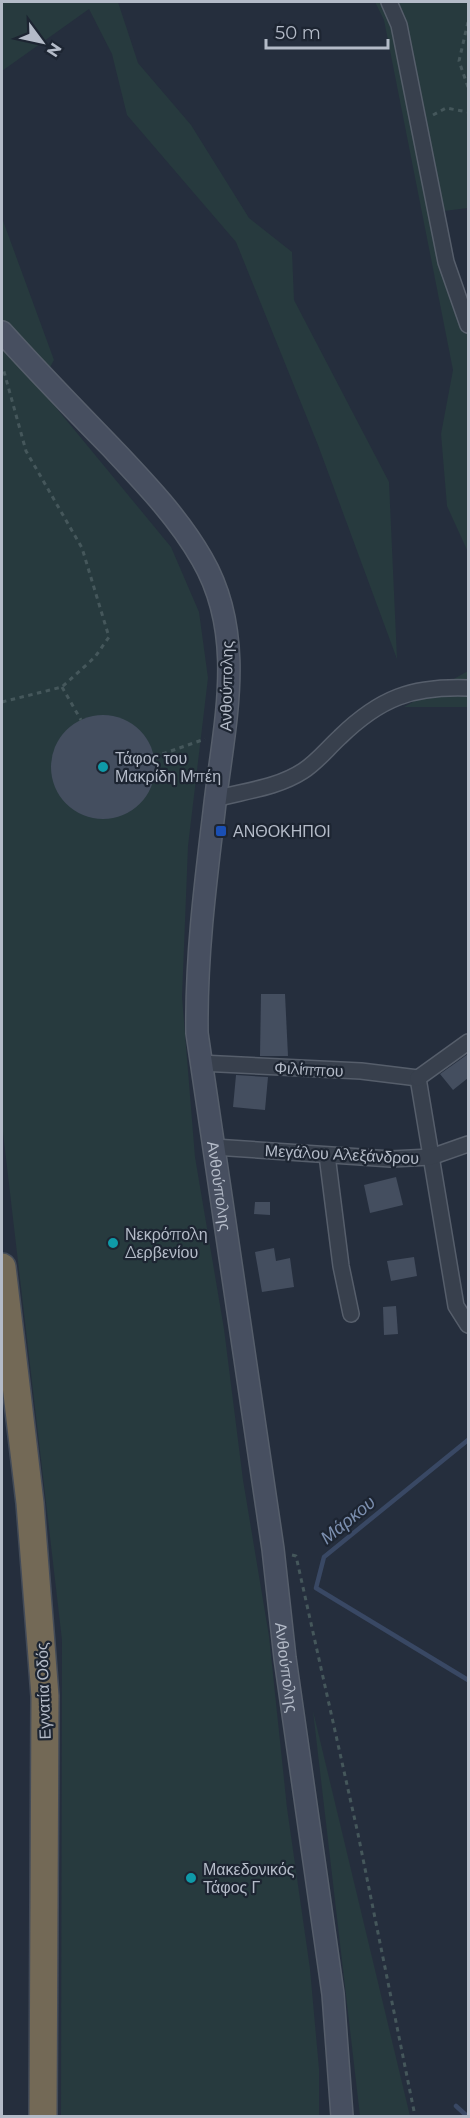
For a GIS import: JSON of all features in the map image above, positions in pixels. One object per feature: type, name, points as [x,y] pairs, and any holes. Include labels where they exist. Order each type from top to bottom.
[{"type":"highway","name":"Εγνατία Οδός","points":[[2,1267],[30,1503],[45,1696],[43,2116]]},
{"type":"street","points":[[389,2],[399,25],[446,262],[468,325]]},
{"type":"street","name":"Ανθούπολης","points":[[2,332],[159,498],[203,561],[224,617],[228,647],[226,731],[215,799],[198,968],[200,1063],[273,1549],[285,1658],[333,1994],[342,2116]]},
{"type":"street","points":[[215,799],[286,781],[317,761],[358,720],[396,696],[439,687],[468,688]]},
{"type":"street","points":[[468,1042],[418,1078],[456,1306],[468,1325]]},
{"type":"street","name":"Φιλίππου","points":[[200,1063],[361,1071],[418,1078]]},
{"type":"street","name":"Μεγάλου Αλεξάνδρου","points":[[214,1147],[391,1159],[430,1157],[468,1144]]},
{"type":"street","points":[[327,1155],[341,1266],[351,1314]]},
{"type":"path","points":[[468,22],[459,61],[468,87]]},
{"type":"path","points":[[422,140],[430,116],[446,108],[468,112]]},
{"type":"path","points":[[2,371],[3,368],[26,451],[82,548],[109,637],[95,657],[62,687],[2,702]]},
{"type":"path","points":[[62,687],[81,720]]},
{"type":"path","points":[[154,757],[226,731]]},
{"type":"path","points":[[273,1549],[296,1556],[358,1834],[415,2116]]},
{"type":"green space","points":[[2,2],[118,2],[138,63],[191,125],[249,218],[292,252],[294,300],[389,482],[397,659],[318,445],[236,242],[127,115],[112,54],[89,9],[2,71]]},
{"type":"green space","points":[[375,2],[468,2],[468,208],[436,212],[468,325],[468,552],[447,506],[441,434],[453,370],[384,20]]},
{"type":"green space","name":"Νεκρόπολη Δερβενίου","points":[[2,218],[54,360],[39,387],[171,547],[199,612],[208,678],[188,846],[182,997],[195,1157],[224,1329],[243,1480],[269,1636],[287,1808],[310,1969],[319,2069],[319,2116],[61,2116],[62,1640],[2,1124]]},
{"type":"green space","points":[[468,671],[468,707],[404,707]]},
{"type":"green space","points":[[313,1711],[410,2116],[360,2116]]},
{"type":"building","name":"Τάφος του Μακρίδη Μπέη","points":[[103,715],[123,719],[140,730],[151,747],[155,767],[151,787],[140,804],[123,815],[103,819],[83,815],[66,804],[55,787],[51,767],[55,747],[66,730],[83,719]]},
{"type":"building","points":[[261,994],[285,994],[288,1056],[260,1056]]},
{"type":"building","points":[[468,1054],[468,1078],[453,1090],[440,1074]]},
{"type":"building","points":[[236,1075],[268,1077],[265,1110],[233,1107]]},
{"type":"building","points":[[396,1177],[403,1205],[370,1213],[364,1185]]},
{"type":"building","points":[[255,1202],[270,1202],[270,1215],[254,1214]]},
{"type":"building","points":[[274,1248],[276,1261],[290,1258],[294,1287],[262,1292],[255,1252]]},
{"type":"building","points":[[414,1257],[417,1276],[391,1281],[387,1261]]},
{"type":"building","points":[[396,1306],[398,1334],[384,1335],[383,1307]]},
{"type":"waterway","name":"Μάρκου","points":[[468,1440],[324,1557],[316,1588],[468,1680]]},
{"type":"waterway","name":"Μάρκου","points":[[456,2106],[467,2116]]},
{"type":"place","name":"Τάφος του Μακρίδη Μπέη","points":[[103,767]]},
{"type":"place","name":"ΑΝΘΟΚΗΠΟΙ","points":[[221,831]]},
{"type":"place","name":"Νεκρόπολη Δερβενίου","points":[[113,1243]]},
{"type":"place","name":"Μακεδονικός Τάφος Γ","points":[[191,1878]]}]
